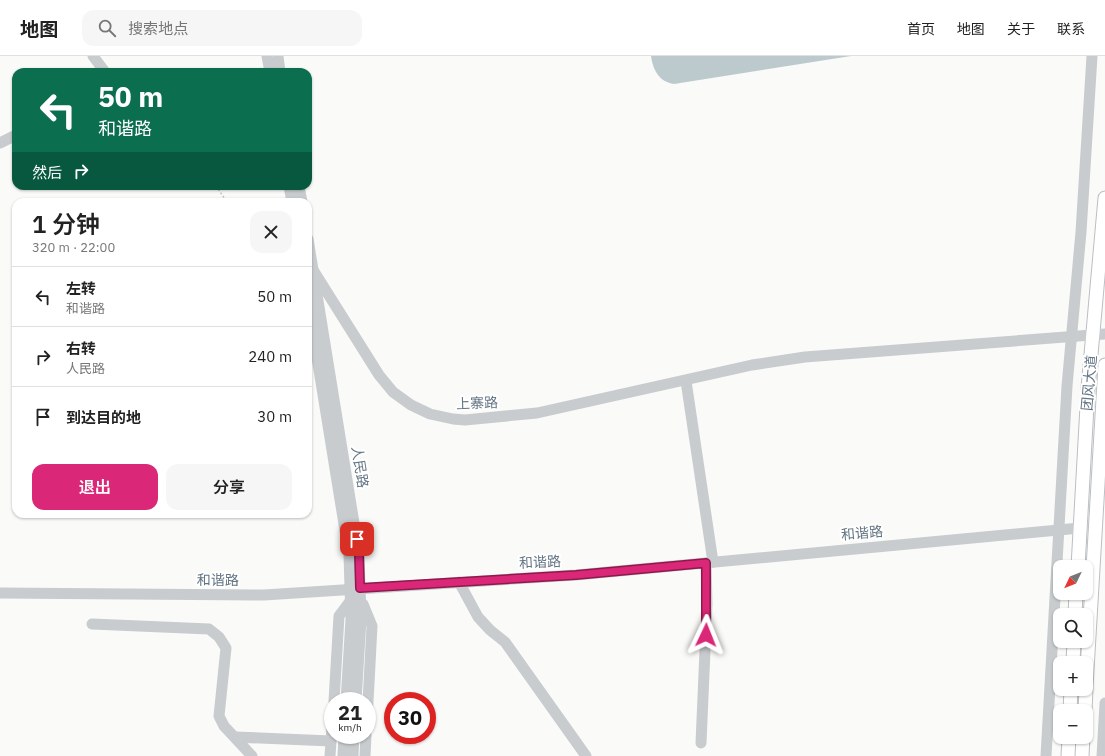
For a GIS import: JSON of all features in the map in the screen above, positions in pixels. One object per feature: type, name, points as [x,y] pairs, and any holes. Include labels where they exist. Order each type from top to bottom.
[{"type":"main road","name":"团风大道","points":[[1078,560],[1088,388],[1099,334],[1105,198]]},
{"type":"main road","name":"团风大道","points":[[1088,656],[1105,365]]},
{"type":"main road","points":[[1068,756],[1069,744]]},
{"type":"main road","points":[[1082,756],[1083,744]]},
{"type":"street","points":[[93,56],[102,68]]},
{"type":"street","points":[[267,56],[269,68]]},
{"type":"street","points":[[278,56],[280,68]]},
{"type":"street","points":[[1046,756],[1067,386],[1081,232],[1092,56]]},
{"type":"street","points":[[0,143],[12,137]]},
{"type":"street","name":"人民路","points":[[312,264],[359,554],[356,594],[351,620],[347,692]]},
{"type":"street","name":"上寨路","points":[[313,270],[386,384],[402,399],[430,414],[465,420],[538,413],[752,365],[805,357],[1099,334]]},
{"type":"street","name":"人民路","points":[[312,327],[361,620],[357,692]]},
{"type":"street","points":[[686,381],[710,562],[701,743]]},
{"type":"street","name":"和谐路","points":[[0,593],[264,595],[356,594],[459,582],[576,575],[1080,528]]},
{"type":"street","points":[[459,582],[478,617],[490,630],[505,642],[586,756]]},
{"type":"street","points":[[335,692],[339,616],[356,594],[372,626],[369,692]]},
{"type":"street","points":[[92,624],[209,629],[215,632],[220,637],[226,648],[219,716],[224,726],[252,756]]},
{"type":"street","points":[[1102,756],[1105,703]]},
{"type":"street","points":[[235,737],[324,742]]},
{"type":"street","points":[[330,756],[331,744]]},
{"type":"street","points":[[343,756],[344,744]]},
{"type":"street","points":[[353,756],[354,744]]},
{"type":"street","points":[[365,756],[366,744]]},
{"type":"shaded area","points":[[651,56],[851,56],[674,84],[664,81],[661,78],[653,66]]},
{"type":"route","points":[[357,539],[360,588],[576,575],[706,563],[706,635]]}]
